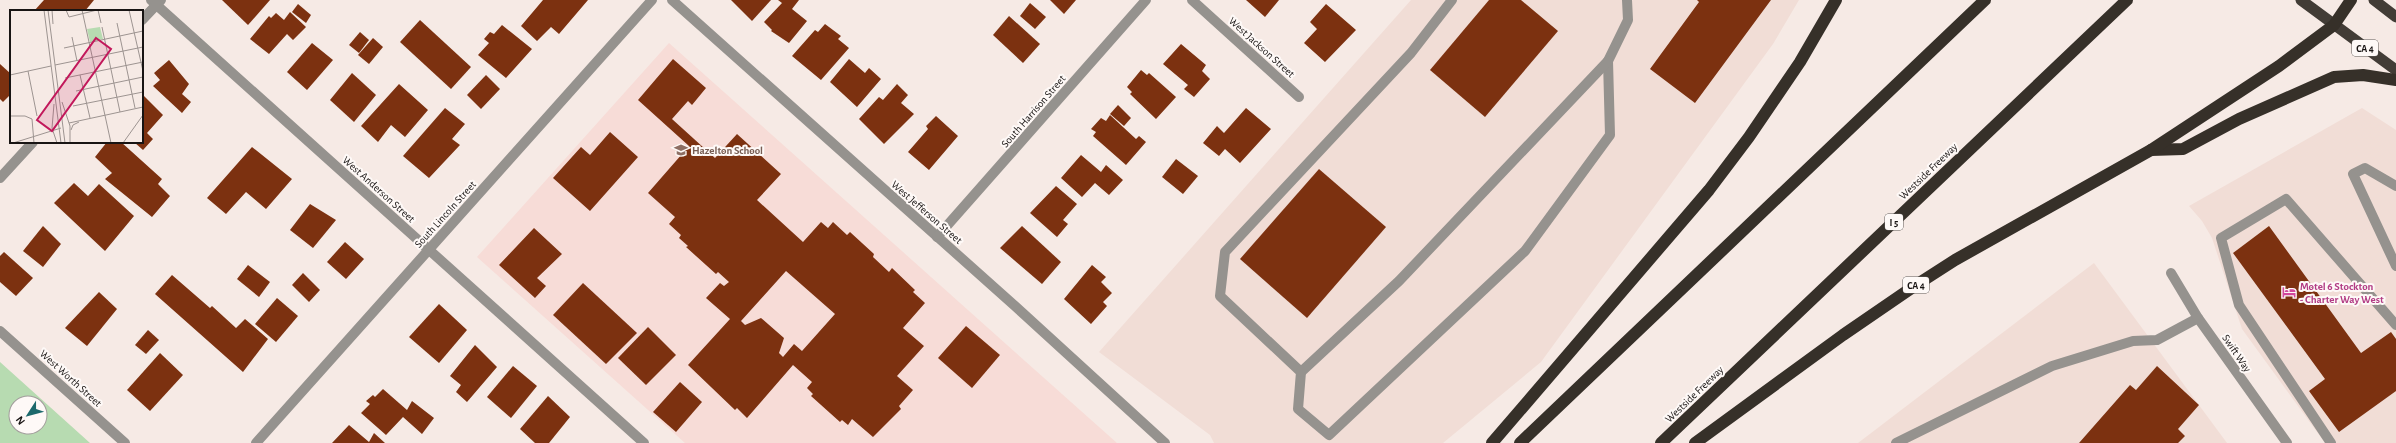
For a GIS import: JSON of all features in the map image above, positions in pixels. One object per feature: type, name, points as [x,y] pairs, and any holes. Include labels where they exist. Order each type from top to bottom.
[{"type":"highway","points":[[1492,443],[1709,190],[1749,137],[1800,62],[1836,0]]},
{"type":"highway","points":[[1520,443],[1985,0]]},
{"type":"highway","name":"Westside Freeway","points":[[1661,443],[2127,0]]},
{"type":"highway","name":"CA 4","points":[[2301,0],[2396,70]]},
{"type":"highway","points":[[2150,150],[2279,66],[2334,25],[2351,0]]},
{"type":"highway","points":[[2374,0],[2396,16]]},
{"type":"highway","points":[[2150,150],[2183,149],[2240,119],[2334,77],[2363,75],[2396,80]]},
{"type":"highway","name":"CA 4","points":[[1695,443],[1836,339],[1913,287],[1955,260],[2150,150]]},
{"type":"street","name":"South Lincoln Street","points":[[256,443],[652,0]]},
{"type":"street","name":"West Jefferson Street","points":[[672,0],[1165,443]]},
{"type":"street","name":"South Harrison Street","points":[[937,237],[1146,0]]},
{"type":"street","name":"West Jackson Street","points":[[1192,0],[1299,97]]},
{"type":"street","points":[[1302,372],[1220,296],[1225,252],[1411,53],[1452,0]]},
{"type":"street","points":[[1608,62],[1610,135],[1525,251],[1330,435],[1298,409],[1302,372],[1399,281],[1608,62],[1628,20],[1627,0]]},
{"type":"street","name":"West Anderson Street","points":[[156,2],[644,443]]},
{"type":"street","points":[[143,19],[156,2]]},
{"type":"street","points":[[0,178],[31,143]]},
{"type":"street","points":[[2396,186],[2364,168],[2353,174],[2396,266]]},
{"type":"street","points":[[2331,443],[2240,305],[2221,238],[2286,199],[2396,325]]},
{"type":"street","name":"Swift Way","points":[[2171,274],[2198,318],[2287,443]]},
{"type":"street","points":[[1896,443],[2052,366],[2133,341],[2157,340],[2198,318]]},
{"type":"street","name":"West Worth Street","points":[[0,330],[126,443]]},
{"type":"shaded area","points":[[1411,0],[1799,0],[1773,44],[1541,362],[1443,443],[1214,443],[1210,435],[1099,352]]},
{"type":"shaded area","name":"Hazelton School","points":[[669,43],[1117,443],[685,443],[477,257]]},
{"type":"shaded area","points":[[2362,108],[2396,130],[2396,443],[2325,443],[2242,329],[2212,238],[2202,221],[2189,206]]},
{"type":"shaded area","points":[[2094,263],[2227,443],[1858,443]]},
{"type":"green space","points":[[0,362],[37,395],[8,395],[8,435],[48,435],[48,405],[90,443],[0,443]]},
{"type":"building","points":[[44,0],[94,0],[86,10],[35,10]]},
{"type":"building","points":[[222,0],[270,0],[248,25]]},
{"type":"building","points":[[543,0],[588,0],[559,34],[551,27],[537,41],[521,26]]},
{"type":"building","points":[[731,0],[771,0],[752,21]]},
{"type":"building","points":[[778,0],[799,0],[792,9],[807,21],[789,43],[771,31],[772,30],[764,22],[782,3]]},
{"type":"building","points":[[1050,0],[1076,0],[1064,14]]},
{"type":"building","points":[[1246,0],[1279,0],[1265,17]]},
{"type":"building","points":[[1489,0],[1521,0],[1558,31],[1485,117],[1430,70]]},
{"type":"building","points":[[1697,0],[1771,0],[1695,103],[1650,69],[1699,2]]},
{"type":"building","points":[[1030,3],[1046,17],[1035,29],[1020,16]]},
{"type":"building","points":[[298,4],[311,15],[306,23],[292,12]]},
{"type":"building","points":[[1326,4],[1356,30],[1325,62],[1304,43],[1317,29],[1310,22]]},
{"type":"building","points":[[290,12],[306,27],[293,40],[287,34],[269,54],[250,39],[269,16],[271,18],[276,13],[284,20]]},
{"type":"building","points":[[1009,16],[1040,44],[1023,63],[993,35]]},
{"type":"building","points":[[420,20],[471,67],[451,89],[400,42]]},
{"type":"building","points":[[825,24],[841,36],[838,39],[849,48],[821,80],[792,56],[815,30],[818,32]]},
{"type":"building","points":[[502,25],[532,49],[506,78],[478,55],[489,43],[484,39],[490,32],[494,34]]},
{"type":"building","points":[[360,32],[369,40],[359,53],[349,45]]},
{"type":"building","points":[[373,38],[383,47],[369,64],[358,55]]},
{"type":"building","points":[[312,43],[333,60],[307,90],[287,72]]},
{"type":"building","points":[[1181,44],[1206,65],[1202,71],[1210,79],[1194,97],[1184,89],[1188,85],[1163,64]]},
{"type":"building","points":[[673,59],[706,88],[692,105],[688,101],[672,119],[715,158],[737,134],[781,174],[757,200],[803,242],[821,222],[828,228],[833,222],[847,235],[850,232],[874,254],[873,257],[889,272],[892,268],[915,290],[913,292],[925,303],[903,328],[924,346],[897,376],[913,390],[899,406],[901,409],[873,437],[852,419],[848,425],[842,420],[840,422],[811,396],[813,394],[807,388],[812,382],[793,365],[747,418],[737,408],[735,410],[688,365],[730,319],[706,298],[720,283],[724,286],[729,282],[718,272],[716,274],[686,247],[688,246],[679,238],[681,235],[669,224],[675,217],[648,193],[689,146],[638,100]],"holes":[[[786,271],[835,314],[802,351],[794,344],[783,357],[779,353],[784,338],[761,318],[745,325],[741,321]]]},
{"type":"building","points":[[849,59],[865,73],[869,68],[881,79],[857,107],[830,82]]},
{"type":"building","points":[[169,60],[189,84],[182,94],[191,102],[182,113],[153,86],[160,80],[154,73]]},
{"type":"building","points":[[0,64],[10,73],[10,95],[3,102],[0,99]]},
{"type":"building","points":[[1141,70],[1147,75],[1149,73],[1176,97],[1156,119],[1130,94],[1132,92],[1127,87]]},
{"type":"building","points":[[352,73],[376,95],[354,122],[330,100]]},
{"type":"building","points":[[486,75],[500,89],[481,109],[467,95]]},
{"type":"building","points":[[399,84],[428,110],[405,137],[391,125],[378,142],[361,126]]},
{"type":"building","points":[[897,84],[908,95],[901,103],[914,114],[884,144],[859,119],[879,97],[883,100]]},
{"type":"building","points":[[143,95],[163,115],[147,133],[153,139],[143,150],[135,143],[143,143]]},
{"type":"building","points":[[1118,105],[1131,118],[1124,126],[1110,114]]},
{"type":"building","points":[[445,108],[465,124],[452,139],[460,145],[429,178],[403,156]]},
{"type":"building","points":[[1246,108],[1271,129],[1240,163],[1225,149],[1219,156],[1203,143],[1217,126],[1224,133]]},
{"type":"building","points":[[1110,115],[1136,139],[1139,136],[1146,142],[1126,165],[1093,136],[1096,132],[1091,129],[1101,118],[1106,121]]},
{"type":"building","points":[[936,116],[958,136],[929,170],[908,152],[928,129],[926,126]]},
{"type":"building","points":[[610,132],[638,157],[590,211],[553,178],[581,147],[590,155]]},
{"type":"building","points":[[106,143],[122,143],[162,179],[158,184],[170,196],[152,217],[105,179],[112,173],[95,157]]},
{"type":"building","points":[[252,147],[292,179],[266,209],[246,192],[226,214],[207,198]]},
{"type":"building","points":[[1081,155],[1101,172],[1106,165],[1123,180],[1109,195],[1095,183],[1082,197],[1061,178]]},
{"type":"building","points":[[1176,159],[1198,176],[1183,194],[1162,177]]},
{"type":"building","points":[[1319,169],[1386,227],[1307,318],[1240,259]]},
{"type":"building","points":[[74,183],[88,196],[99,184],[134,216],[105,251],[54,203]]},
{"type":"building","points":[[1056,186],[1077,204],[1063,220],[1068,224],[1057,237],[1030,213]]},
{"type":"building","points":[[310,204],[336,220],[313,248],[290,230]]},
{"type":"building","points":[[43,226],[61,244],[43,267],[23,251]]},
{"type":"building","points":[[1022,226],[1061,262],[1042,284],[1000,248]]},
{"type":"building","name":"Motel 6 Stockton - Charter Way West","points":[[2269,226],[2361,353],[2391,332],[2396,339],[2396,391],[2339,432],[2309,391],[2325,379],[2233,253]]},
{"type":"building","points":[[534,228],[562,254],[537,278],[546,286],[535,298],[499,265]]},
{"type":"building","points":[[345,242],[364,259],[346,279],[327,262]]},
{"type":"building","points":[[4,252],[33,278],[16,296],[0,282],[0,256]]},
{"type":"building","points":[[248,265],[270,282],[259,297],[237,279]]},
{"type":"building","points":[[1092,265],[1106,277],[1101,282],[1112,293],[1103,302],[1107,306],[1091,324],[1064,299]]},
{"type":"building","points":[[303,273],[320,290],[309,302],[292,285]]},
{"type":"building","points":[[172,275],[210,308],[212,306],[236,328],[245,319],[268,339],[243,372],[155,294]]},
{"type":"building","points":[[583,283],[637,333],[606,364],[553,315]]},
{"type":"building","points":[[99,292],[117,309],[87,346],[65,328]]},
{"type":"building","points":[[277,298],[298,316],[276,342],[255,324]]},
{"type":"building","points":[[439,304],[467,330],[439,363],[409,337]]},
{"type":"building","points":[[966,326],[1000,355],[972,388],[938,358]]},
{"type":"building","points":[[648,327],[676,355],[646,385],[618,358]]},
{"type":"building","points":[[148,330],[159,340],[146,354],[135,345]]},
{"type":"building","points":[[475,345],[497,367],[467,402],[456,392],[461,385],[450,376]]},
{"type":"building","points":[[160,353],[183,375],[150,411],[127,390]]},
{"type":"building","points":[[513,366],[537,386],[511,418],[487,397]]},
{"type":"building","points":[[2157,366],[2199,405],[2178,429],[2185,436],[2178,443],[2079,443],[2130,385],[2136,390]]},
{"type":"building","points":[[680,382],[702,402],[676,432],[653,412]]},
{"type":"building","points":[[383,389],[407,410],[412,401],[434,418],[422,434],[403,417],[386,435],[361,413],[370,404],[366,401],[373,395],[375,397]]},
{"type":"building","points":[[548,396],[570,417],[549,443],[535,443],[520,429]]},
{"type":"building","points":[[349,425],[369,442],[374,433],[385,443],[332,443]]},
{"type":"place","name":"Hazelton School","points":[[681,150]]},
{"type":"place","name":"Motel 6 Stockton - Charter Way West","points":[[2289,292]]}]
